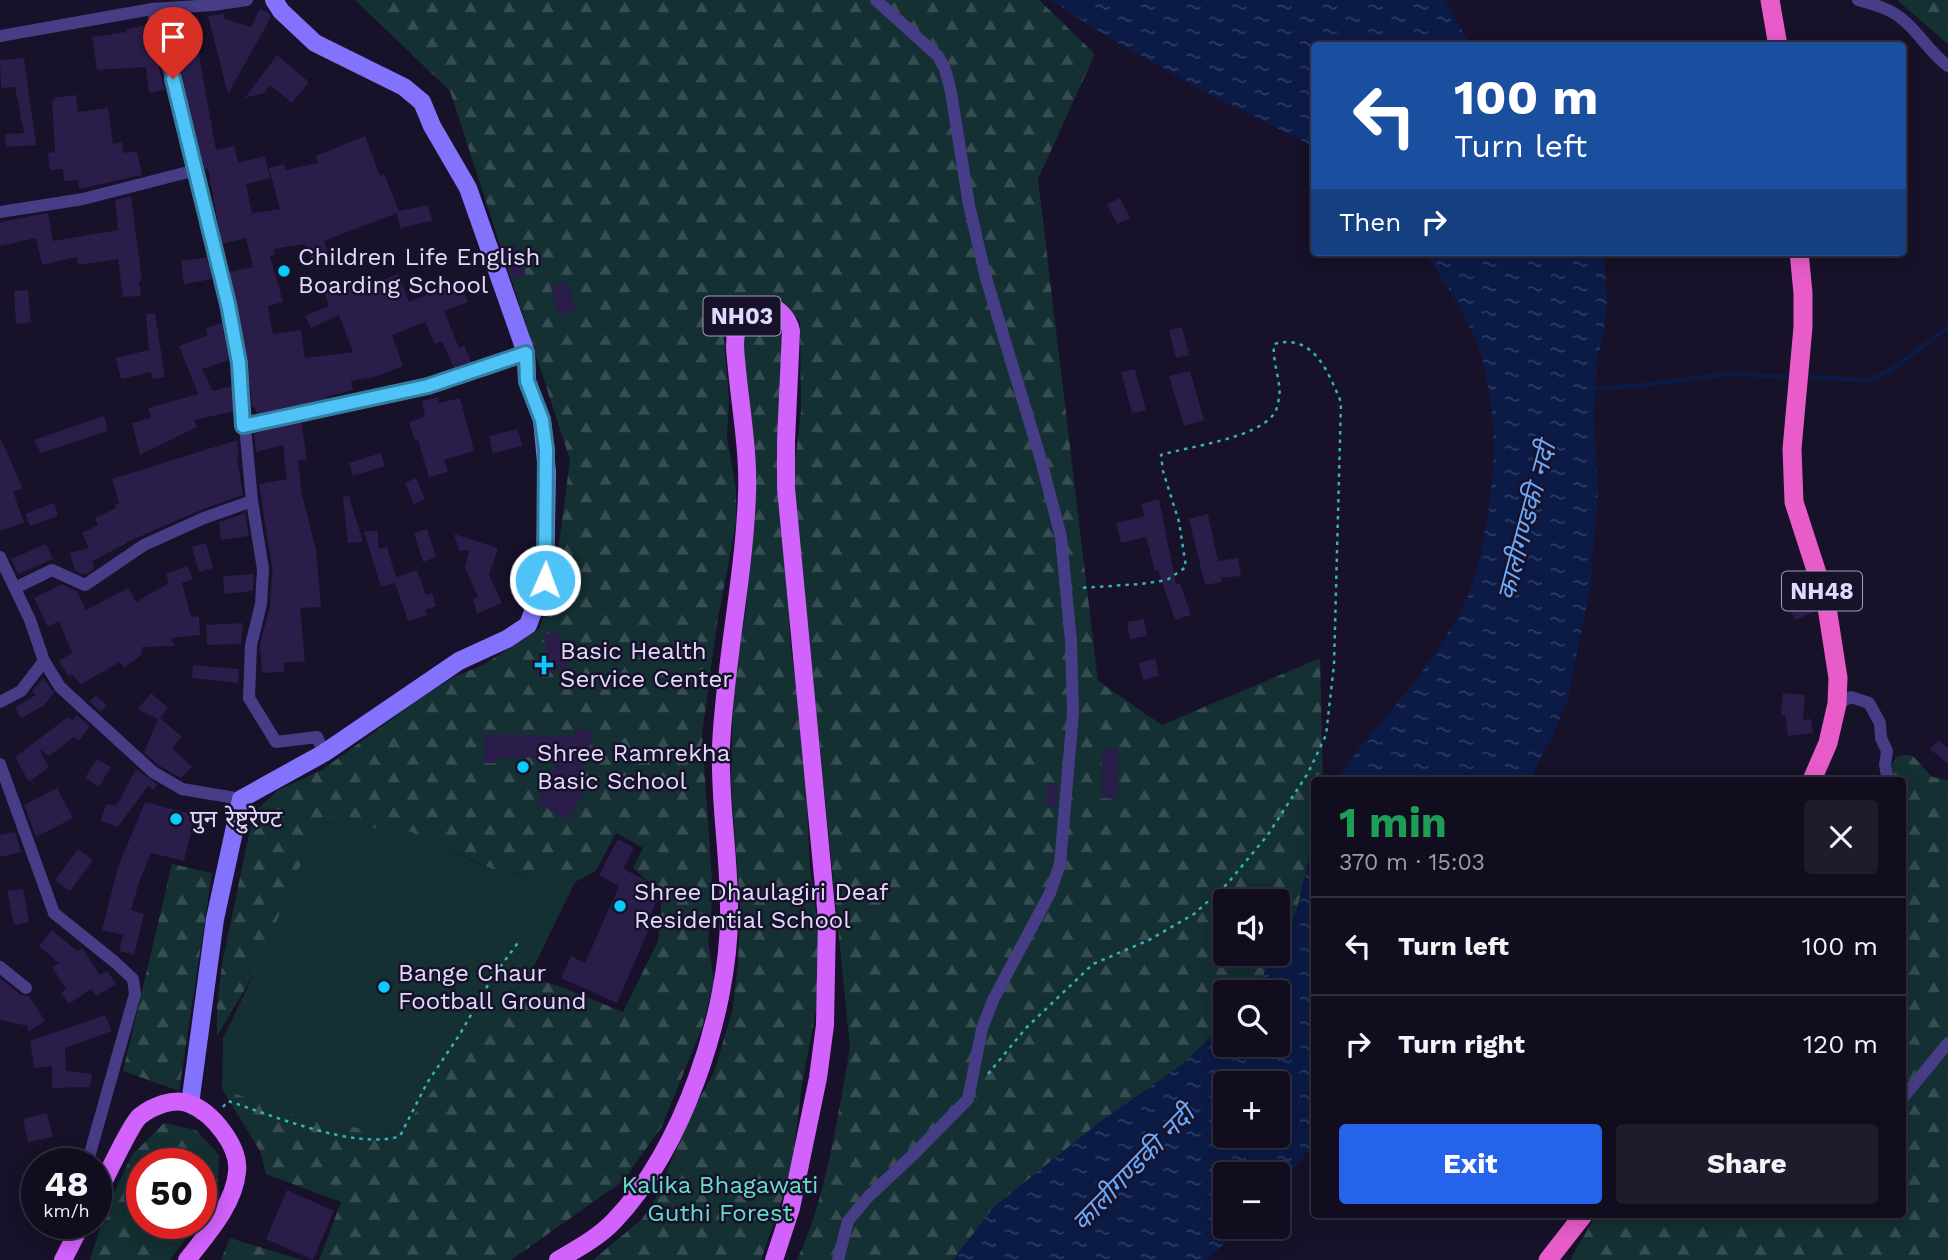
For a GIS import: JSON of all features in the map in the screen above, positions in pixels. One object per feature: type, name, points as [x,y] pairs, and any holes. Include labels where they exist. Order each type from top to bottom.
[{"type":"highway","points":[[1770,0],[1777,42]]},
{"type":"highway","name":"NH48","points":[[1799,256],[1803,327],[1792,449],[1794,502],[1825,601],[1837,667],[1837,704],[1828,743],[1813,777]]},
{"type":"highway","points":[[1548,1260],[1581,1218]]},
{"type":"main road","points":[[190,1104],[215,919],[241,799],[324,753],[459,661],[507,639],[527,625],[545,580],[547,472],[542,420],[527,381],[526,353],[468,188],[422,102],[404,87],[315,43],[281,11],[274,0]]},
{"type":"main road","name":"NH03","points":[[558,1260],[593,1239],[612,1223],[648,1178],[686,1105],[707,1046],[720,997],[729,914],[721,800],[721,748],[747,491],[735,332],[745,312],[760,305],[783,312],[789,320],[791,331],[786,488],[828,919],[825,1024],[818,1078],[791,1208],[774,1260]]},
{"type":"main road","points":[[112,1165],[137,1117],[161,1104],[190,1104],[211,1119],[229,1139],[236,1154],[238,1168],[235,1187],[212,1228],[187,1260]]},
{"type":"main road","points":[[62,1260],[73,1239]]},
{"type":"street","points":[[0,36],[152,9],[247,0]]},
{"type":"street","points":[[838,1260],[848,1221],[869,1196],[968,1099],[982,1029],[993,1000],[1050,893],[1060,864],[1073,713],[1071,642],[1061,537],[1041,460],[986,278],[968,205],[945,69],[938,55],[876,0]]},
{"type":"street","points":[[1858,0],[1892,12],[1948,66]]},
{"type":"street","points":[[152,9],[196,170],[239,363],[243,426],[263,569],[261,604],[251,645],[249,698],[276,742],[317,737],[324,753]]},
{"type":"street","points":[[0,212],[83,199],[196,170]]},
{"type":"street","points":[[243,426],[428,386],[526,353]]},
{"type":"street","points":[[15,588],[52,570],[85,585],[144,545],[204,518],[252,501]]},
{"type":"street","points":[[0,556],[30,620],[44,661],[60,687],[153,772],[182,789],[241,799]]},
{"type":"street","points":[[0,702],[21,691],[44,661]]},
{"type":"street","points":[[1837,704],[1851,697],[1869,704],[1880,723],[1881,738],[1888,751],[1885,765],[1887,777]]},
{"type":"street","points":[[0,764],[54,913],[133,979],[135,994],[92,1148]]},
{"type":"street","points":[[0,967],[26,988]]},
{"type":"street","points":[[1906,1094],[1948,1043]]},
{"type":"street","points":[[62,1260],[67,1239]]},
{"type":"path","points":[[968,1099],[1027,1028],[1093,964],[1149,940],[1194,914],[1227,884],[1267,836],[1308,774],[1326,735],[1334,665],[1341,402],[1326,366],[1307,347],[1289,340],[1274,344],[1272,358],[1280,395],[1275,413],[1262,425],[1236,435],[1203,446],[1161,455],[1163,471],[1179,522],[1186,567],[1167,580],[1083,588],[1065,587]]},
{"type":"path","points":[[211,1119],[228,1101],[293,1124],[368,1140],[400,1136],[426,1083],[460,1034],[492,978],[520,940]]},
{"type":"green space","points":[[355,0],[1039,0],[1095,54],[1038,179],[1098,681],[1162,725],[1320,658],[1323,777],[1311,777],[1311,850],[1298,906],[1290,926],[1290,889],[1213,889],[1213,966],[1269,966],[1260,980],[1213,980],[1213,1035],[1180,1066],[1096,1125],[994,1207],[953,1260],[797,1260],[816,1211],[823,1184],[850,1048],[793,478],[801,413],[800,321],[778,297],[747,295],[723,326],[729,399],[727,437],[736,489],[736,523],[717,624],[702,735],[713,894],[708,941],[714,981],[702,1028],[661,1128],[623,1181],[511,1260],[319,1260],[341,1202],[266,1174],[260,1151],[222,1089],[307,1119],[398,1135],[462,1053],[529,977],[623,1012],[658,941],[662,894],[633,868],[643,848],[616,833],[596,871],[575,882],[492,869],[411,832],[319,822],[254,974],[217,1036],[222,964],[256,811],[278,790],[322,770],[424,696],[454,677],[483,665],[539,629],[553,589],[570,460],[450,91]]},
{"type":"green space","points":[[1897,0],[1948,0],[1948,44]]},
{"type":"green space","name":"Kalika Bhagawati Guthi Forest","points":[[760,311],[778,317],[784,329],[781,387],[790,639],[805,761],[810,869],[822,954],[819,995],[802,1084],[791,1173],[761,1260],[593,1260],[642,1219],[656,1198],[690,1116],[714,1072],[732,1012],[738,965],[740,907],[731,782],[733,701],[746,609],[754,479],[741,354],[746,323]]},
{"type":"green space","points":[[1913,756],[1932,777],[1948,780],[1948,1260],[1570,1260],[1594,1218],[1906,1218],[1906,777],[1891,777],[1892,764],[1896,757]]},
{"type":"green space","name":"Bange Chaur Football Ground","points":[[318,822],[411,832],[491,869],[575,882],[529,977],[462,1053],[399,1135],[307,1119],[222,1089],[223,1038],[254,974]]},
{"type":"green space","points":[[172,864],[212,873],[179,1091],[123,1071]]},
{"type":"green space","points":[[164,1123],[196,1130],[213,1148],[139,1148]]},
{"type":"green space","points":[[217,1153],[219,1155],[217,1185]]},
{"type":"green space","points":[[126,1167],[126,1239],[185,1239],[170,1260],[90,1260],[97,1239],[112,1239],[112,1197]]},
{"type":"green space","points":[[230,1238],[302,1260],[221,1260]]},
{"type":"water","points":[[1050,0],[1445,0],[1468,42],[1311,42],[1311,145],[1203,91],[1108,37]]},
{"type":"water","name":"कालीगण्डकी नदी","points":[[1428,256],[1604,256],[1607,303],[1604,334],[1597,359],[1594,414],[1598,495],[1590,589],[1568,698],[1532,777],[1339,777],[1434,655],[1457,619],[1474,579],[1486,526],[1493,472],[1492,408],[1479,349],[1455,300]]},
{"type":"water","name":"कालीगण्डकी नदी","points":[[1311,850],[1311,1148],[1290,1174],[1290,1162],[1213,1162],[1213,1239],[1229,1239],[1207,1260],[953,1260],[994,1207],[1096,1125],[1180,1066],[1213,1035],[1213,1057],[1290,1057],[1290,980],[1259,980],[1269,966],[1290,966],[1290,926],[1298,906]]},
{"type":"building","points":[[260,9],[271,17],[228,94],[208,16],[224,14],[225,19],[251,27]]},
{"type":"building","points":[[192,15],[216,150],[234,146],[238,163],[265,156],[270,178],[246,184],[252,213],[280,209],[269,168],[284,164],[286,170],[318,163],[316,156],[365,136],[380,176],[384,174],[399,211],[428,205],[432,221],[400,228],[397,213],[324,241],[329,255],[312,262],[305,244],[274,249],[275,255],[270,256],[283,302],[268,306],[273,334],[301,330],[305,358],[353,352],[339,315],[311,328],[305,316],[329,306],[324,291],[347,280],[353,293],[398,274],[409,302],[460,282],[468,302],[444,311],[459,348],[464,345],[471,362],[454,368],[442,341],[435,344],[425,322],[392,335],[403,366],[374,377],[351,381],[353,390],[326,399],[257,414],[254,406],[252,407],[248,361],[229,272],[253,267],[246,238],[222,244],[208,169],[205,169],[164,21]]},
{"type":"building","points":[[147,25],[165,90],[149,93],[146,67],[97,70],[92,37],[126,32],[126,29]]},
{"type":"building","points":[[277,55],[309,82],[292,103],[270,85],[264,93],[245,98]]},
{"type":"building","points":[[24,58],[36,145],[6,147],[5,134],[24,133],[15,87],[1,88],[0,60]]},
{"type":"building","points":[[76,95],[78,112],[108,108],[113,144],[122,142],[124,153],[137,151],[142,175],[79,189],[78,180],[64,181],[63,169],[50,170],[48,153],[55,152],[52,101],[54,98]]},
{"type":"building","points":[[131,196],[142,281],[139,282],[141,296],[123,297],[118,259],[78,265],[76,257],[42,265],[36,238],[0,246],[0,222],[48,213],[53,241],[118,230],[115,200]]},
{"type":"building","points":[[1120,198],[1130,218],[1117,224],[1107,204]]},
{"type":"building","points":[[516,245],[526,276],[514,280],[504,249]]},
{"type":"building","points":[[207,257],[212,279],[184,284],[181,261]]},
{"type":"building","points":[[568,282],[576,311],[559,315],[551,287]]},
{"type":"building","points":[[28,290],[31,322],[16,324],[14,291]]},
{"type":"building","points":[[155,313],[165,377],[152,379],[151,372],[121,379],[116,358],[149,350],[146,314]]},
{"type":"building","points":[[222,323],[229,360],[202,369],[213,391],[232,386],[235,411],[194,420],[197,427],[140,455],[132,423],[151,418],[148,408],[198,394],[179,346],[208,335],[206,328]]},
{"type":"building","points":[[1182,327],[1189,355],[1176,358],[1169,330]]},
{"type":"building","points":[[1135,369],[1146,410],[1132,413],[1121,372]]},
{"type":"building","points":[[1190,371],[1204,420],[1184,426],[1169,376]]},
{"type":"building","points":[[438,397],[439,403],[460,398],[474,451],[444,460],[448,472],[429,477],[418,440],[415,441],[409,422],[425,417],[422,401]]},
{"type":"building","points":[[104,416],[108,431],[41,453],[34,440]]},
{"type":"building","points":[[301,422],[307,459],[298,460],[302,494],[316,550],[321,607],[300,608],[305,661],[284,663],[284,672],[262,673],[260,644],[270,606],[273,573],[259,484],[287,479],[283,445],[256,452],[254,432]]},
{"type":"building","points":[[518,429],[522,446],[493,453],[489,436]]},
{"type":"building","points":[[0,437],[23,489],[13,491],[24,523],[0,531]]},
{"type":"building","points":[[237,440],[243,495],[127,542],[92,561],[94,568],[88,573],[75,571],[70,553],[89,548],[82,533],[98,525],[95,518],[116,508],[115,505],[119,503],[112,479]]},
{"type":"building","points":[[381,453],[385,466],[353,476],[349,463]]},
{"type":"building","points":[[416,478],[425,499],[414,504],[405,483]]},
{"type":"building","points":[[349,496],[363,542],[348,543],[343,497]]},
{"type":"building","points":[[1159,499],[1176,584],[1180,583],[1191,615],[1175,620],[1158,570],[1155,571],[1146,537],[1121,543],[1116,523],[1145,516],[1141,504]]},
{"type":"building","points":[[54,503],[58,516],[30,526],[25,514]]},
{"type":"building","points":[[245,513],[249,536],[221,540],[219,522]]},
{"type":"building","points":[[1208,514],[1218,561],[1238,558],[1241,576],[1221,578],[1222,582],[1205,585],[1189,519]]},
{"type":"building","points":[[427,529],[436,557],[423,562],[414,533]]},
{"type":"building","points":[[377,530],[379,549],[387,547],[396,577],[417,570],[426,595],[432,593],[436,606],[425,610],[427,615],[408,621],[395,583],[381,587],[364,532]]},
{"type":"building","points":[[454,534],[498,548],[489,575],[502,603],[477,614],[473,599],[478,597],[465,568],[469,550],[459,551]]},
{"type":"building","points":[[206,543],[213,568],[199,572],[192,547]]},
{"type":"building","points":[[46,544],[53,559],[18,574],[11,559]]},
{"type":"building","points":[[187,566],[193,579],[182,583],[191,617],[199,616],[200,635],[171,638],[175,646],[142,647],[142,654],[124,668],[120,662],[81,684],[71,674],[69,677],[59,661],[72,653],[59,621],[48,627],[34,598],[62,584],[77,591],[86,610],[128,588],[136,602],[169,583],[166,574]]},
{"type":"building","points":[[254,574],[253,591],[224,594],[223,576]]},
{"type":"building","points":[[1807,596],[1814,612],[1795,620],[1788,604]]},
{"type":"building","points":[[1144,619],[1147,636],[1130,639],[1127,622]]},
{"type":"building","points":[[243,623],[241,644],[207,645],[206,625]]},
{"type":"building","points":[[558,631],[569,667],[539,676],[534,661],[548,657],[543,635]]},
{"type":"building","points":[[1155,659],[1159,676],[1143,680],[1139,663]]},
{"type":"building","points":[[193,665],[239,669],[238,683],[192,678]]},
{"type":"building","points":[[43,678],[54,693],[43,706],[21,718],[15,707],[36,695],[32,691]]},
{"type":"building","points":[[151,693],[168,708],[160,718],[182,737],[172,748],[192,767],[181,778],[158,765],[144,752],[158,719],[138,709]]},
{"type":"building","points":[[1783,693],[1805,695],[1803,720],[1811,719],[1813,733],[1788,736],[1785,715],[1781,715]]},
{"type":"building","points":[[96,696],[107,705],[101,712],[89,701]]},
{"type":"building","points":[[77,715],[90,726],[79,741],[74,737],[49,756],[39,749],[49,767],[29,782],[15,757],[68,717],[72,721]]},
{"type":"building","points":[[576,728],[594,733],[579,781],[587,785],[569,820],[537,803],[558,762],[545,762],[545,758],[498,757],[498,763],[484,763],[484,734],[573,736]]},
{"type":"building","points":[[1938,740],[1948,748],[1948,764],[1930,749]]},
{"type":"building","points":[[1102,748],[1118,749],[1117,799],[1101,798]]},
{"type":"building","points":[[97,759],[111,767],[99,787],[85,778]]},
{"type":"building","points":[[136,769],[157,784],[154,790],[148,786],[118,827],[101,821],[106,804],[117,805]]},
{"type":"building","points":[[1048,783],[1058,784],[1056,807],[1045,805]]},
{"type":"building","points":[[57,788],[73,818],[36,837],[24,805]]},
{"type":"building","points":[[145,802],[195,815],[184,861],[151,853],[131,910],[144,914],[134,955],[119,951],[123,935],[102,930],[118,867]]},
{"type":"building","points":[[15,832],[21,852],[0,857],[0,835]]},
{"type":"building","points":[[618,839],[634,848],[623,869],[646,880],[640,892],[657,900],[645,927],[649,929],[617,1003],[561,978],[571,956],[585,963],[619,886],[599,875]]},
{"type":"building","points":[[78,849],[93,860],[70,891],[55,880]]},
{"type":"building","points":[[23,889],[29,922],[14,925],[7,891]]},
{"type":"building","points":[[52,930],[77,951],[82,948],[100,975],[107,971],[116,984],[96,996],[91,989],[69,1004],[61,993],[66,989],[52,967],[59,963],[39,946]]},
{"type":"building","points":[[0,978],[21,995],[29,996],[45,1021],[28,1032],[28,1026],[0,1020]]},
{"type":"building","points":[[105,1015],[112,1031],[65,1048],[66,1071],[92,1074],[90,1087],[52,1088],[52,1066],[34,1068],[30,1041]]},
{"type":"building","points":[[47,1113],[53,1137],[28,1142],[23,1119]]},
{"type":"building","points":[[287,1190],[334,1211],[313,1260],[266,1239]]},
{"type":"waterway","points":[[1804,377],[1870,380],[1892,369],[1948,328]]},
{"type":"waterway","points":[[1592,389],[1727,374],[1792,377]]},
{"type":"place","name":"Children Life English Boarding School","points":[[284,271]]},
{"type":"place","name":"Basic Health Service Center","points":[[544,665]]},
{"type":"place","name":"Shree Ramrekha Basic School","points":[[523,767]]},
{"type":"place","name":"पुन रेष्टुरेण्ट","points":[[176,819]]},
{"type":"place","name":"Shree Dhaulagiri Deaf Residential School","points":[[620,906]]},
{"type":"place","name":"Bange Chaur Football Ground","points":[[384,987]]},
{"type":"route","points":[[173,79],[228,304],[239,363],[243,426],[428,386],[526,353],[527,381],[542,420],[546,449],[545,580]]}]
